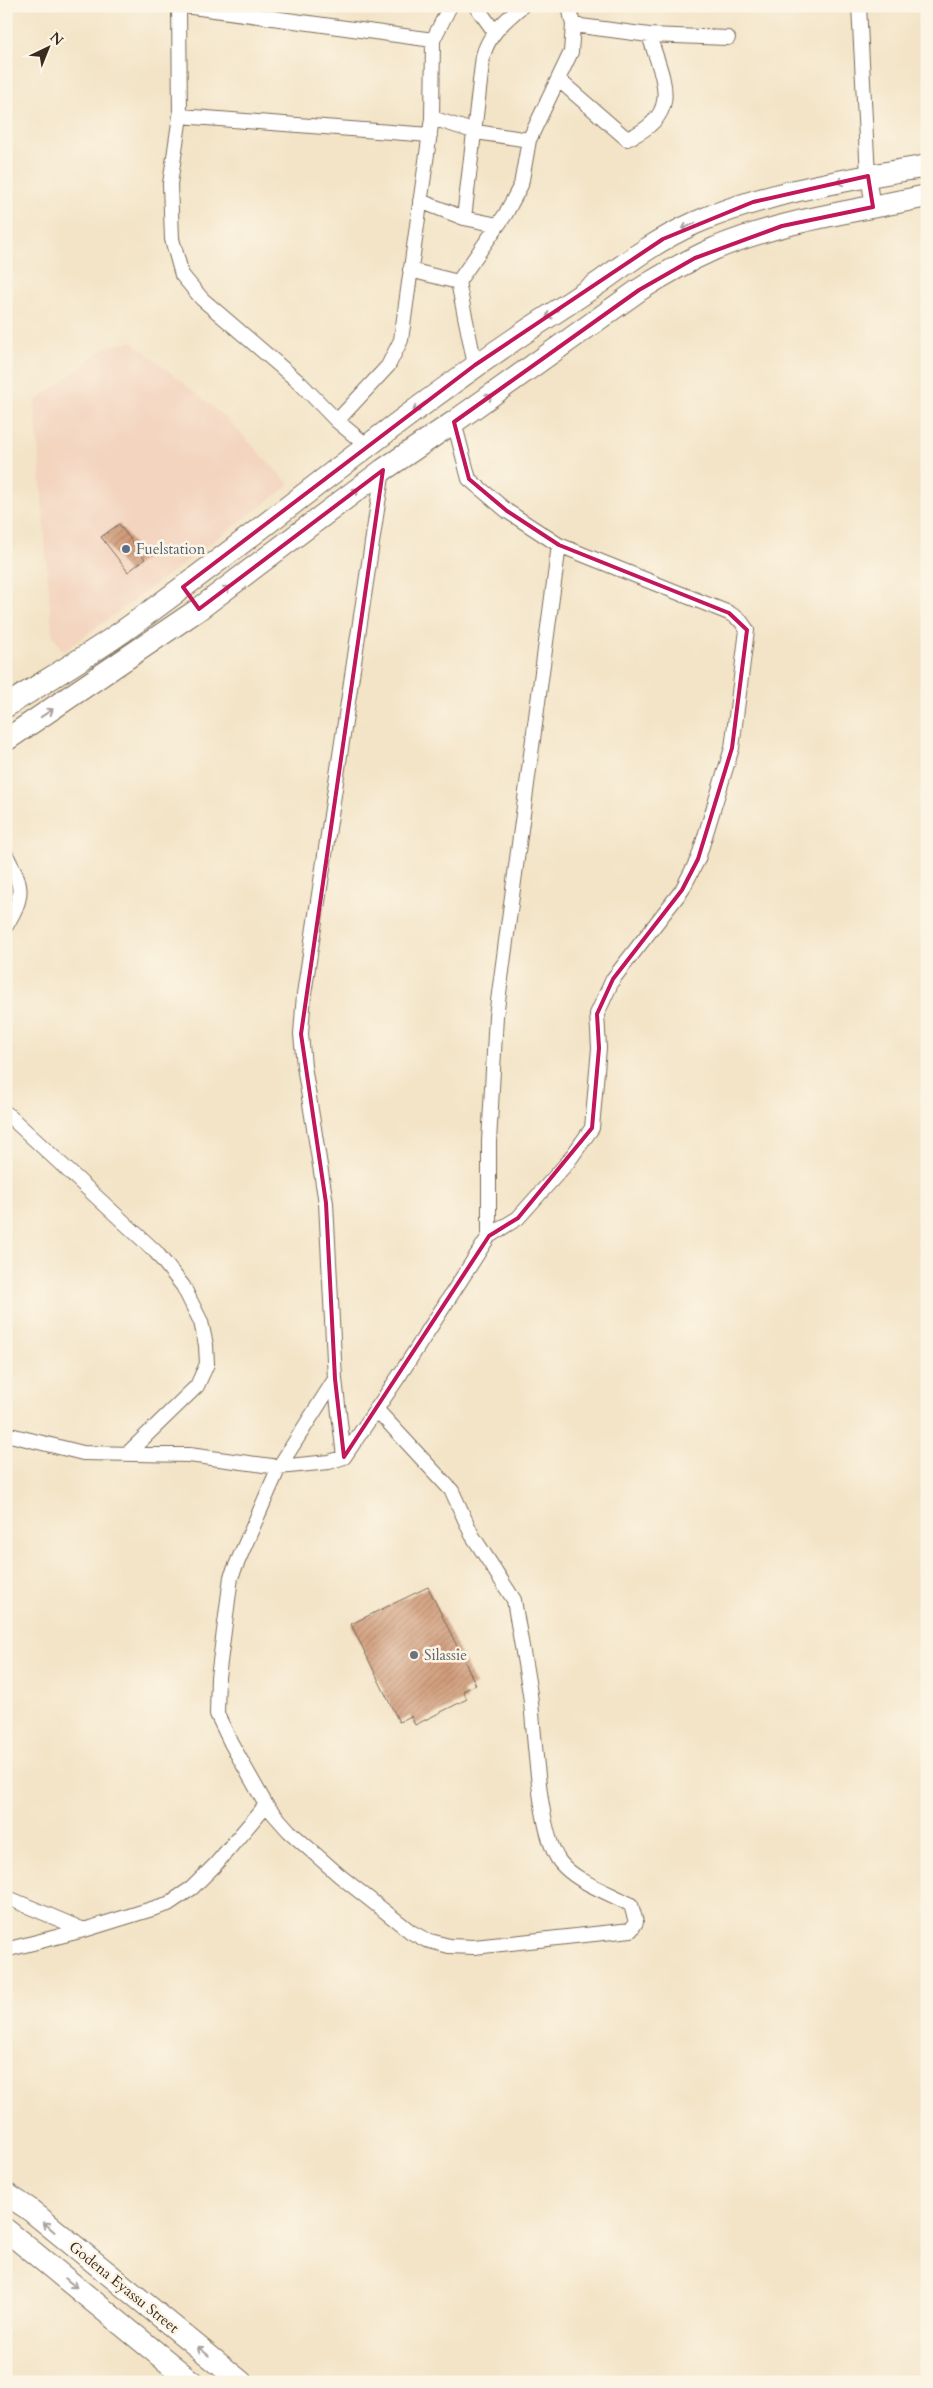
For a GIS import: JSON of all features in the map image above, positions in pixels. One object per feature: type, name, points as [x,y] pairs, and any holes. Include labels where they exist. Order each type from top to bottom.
[{"type":"main road","points":[[6,706],[126,629],[366,445],[475,365],[603,280],[634,256],[694,223],[753,202],[868,176],[927,166]]},
{"type":"main road","points":[[6,740],[199,609],[383,470],[454,422],[639,290],[695,258],[782,226],[927,196]]},
{"type":"main road","points":[[182,587],[199,609]]},
{"type":"main road","points":[[126,629],[141,649]]},
{"type":"main road","name":"Godena Eyassu Street","points":[[6,2194],[30,2209],[241,2382]]},
{"type":"main road","name":"Godena Eyassu Street","points":[[6,2230],[192,2382]]},
{"type":"street","points":[[179,6],[180,116],[170,184],[172,240],[182,275],[202,300],[301,384],[337,421],[366,445]]},
{"type":"street","points":[[185,6],[433,40]]},
{"type":"street","points":[[337,421],[388,366],[401,340],[432,118],[433,40],[450,6]]},
{"type":"street","points":[[476,6],[494,31]]},
{"type":"street","points":[[464,218],[476,132],[483,56],[487,42],[494,31],[522,6]]},
{"type":"street","points":[[475,365],[458,282],[498,225],[521,185],[529,140],[560,80],[571,52],[573,25],[570,6]]},
{"type":"street","points":[[859,6],[868,176],[873,207]]},
{"type":"street","points":[[573,25],[649,35],[728,38]]},
{"type":"street","points":[[560,80],[627,139],[639,134],[659,115],[664,105],[666,89],[649,35]]},
{"type":"street","points":[[180,116],[430,136]]},
{"type":"street","points":[[432,118],[476,132],[529,140]]},
{"type":"street","points":[[420,201],[464,218],[498,225]]},
{"type":"street","points":[[410,270],[458,282]]},
{"type":"street","points":[[6,1434],[83,1453],[189,1455],[279,1467],[329,1462],[344,1457],[489,1236],[518,1218],[568,1162],[592,1128],[599,1048],[597,1014],[613,979],[682,890],[698,859],[732,748],[747,630],[740,620],[729,613],[559,545],[507,511],[469,479],[454,422]]},
{"type":"street","points":[[344,1457],[335,1379],[326,1203],[304,1066],[301,1034],[304,994],[383,470]]},
{"type":"street","points":[[489,1236],[489,1142],[496,1016],[559,545]]},
{"type":"street","points":[[6,854],[20,882],[18,905],[6,926]]},
{"type":"street","points":[[6,1113],[156,1252],[183,1286],[201,1322],[206,1345],[207,1364],[197,1386],[127,1454]]},
{"type":"street","points":[[335,1379],[279,1467],[231,1576],[218,1677],[217,1714],[231,1743],[266,1805],[289,1831],[340,1876],[411,1932],[426,1940],[449,1946],[474,1947],[631,1930],[636,1922],[631,1905],[575,1875],[555,1855],[542,1803],[530,1694],[514,1600],[472,1535],[452,1491],[376,1409]]},
{"type":"street","points":[[13,1948],[84,1930],[168,1904],[192,1888],[215,1865],[266,1805]]},
{"type":"street","points":[[6,1897],[84,1930]]},
{"type":"highlighted area","points":[[868,176],[873,207],[782,226],[695,258],[639,290],[454,422],[469,479],[507,511],[559,545],[729,613],[747,630],[732,748],[698,859],[682,890],[613,979],[597,1014],[599,1048],[592,1128],[518,1218],[489,1236],[344,1457],[335,1379],[326,1203],[301,1034],[383,470],[199,609],[183,587],[475,365],[663,239],[753,202]]},
{"type":"shaded area","points":[[132,341],[226,418],[290,485],[63,652],[52,634],[35,402],[107,347]]},
{"type":"building","points":[[119,524],[145,559],[128,572],[101,537]]},
{"type":"building","name":"Silassie","points":[[428,1587],[476,1685],[463,1691],[467,1699],[415,1725],[411,1716],[399,1722],[351,1624]]},
{"type":"place","name":"Fuelstation","points":[[126,549]]},
{"type":"place","name":"Silassie","points":[[414,1655]]}]
